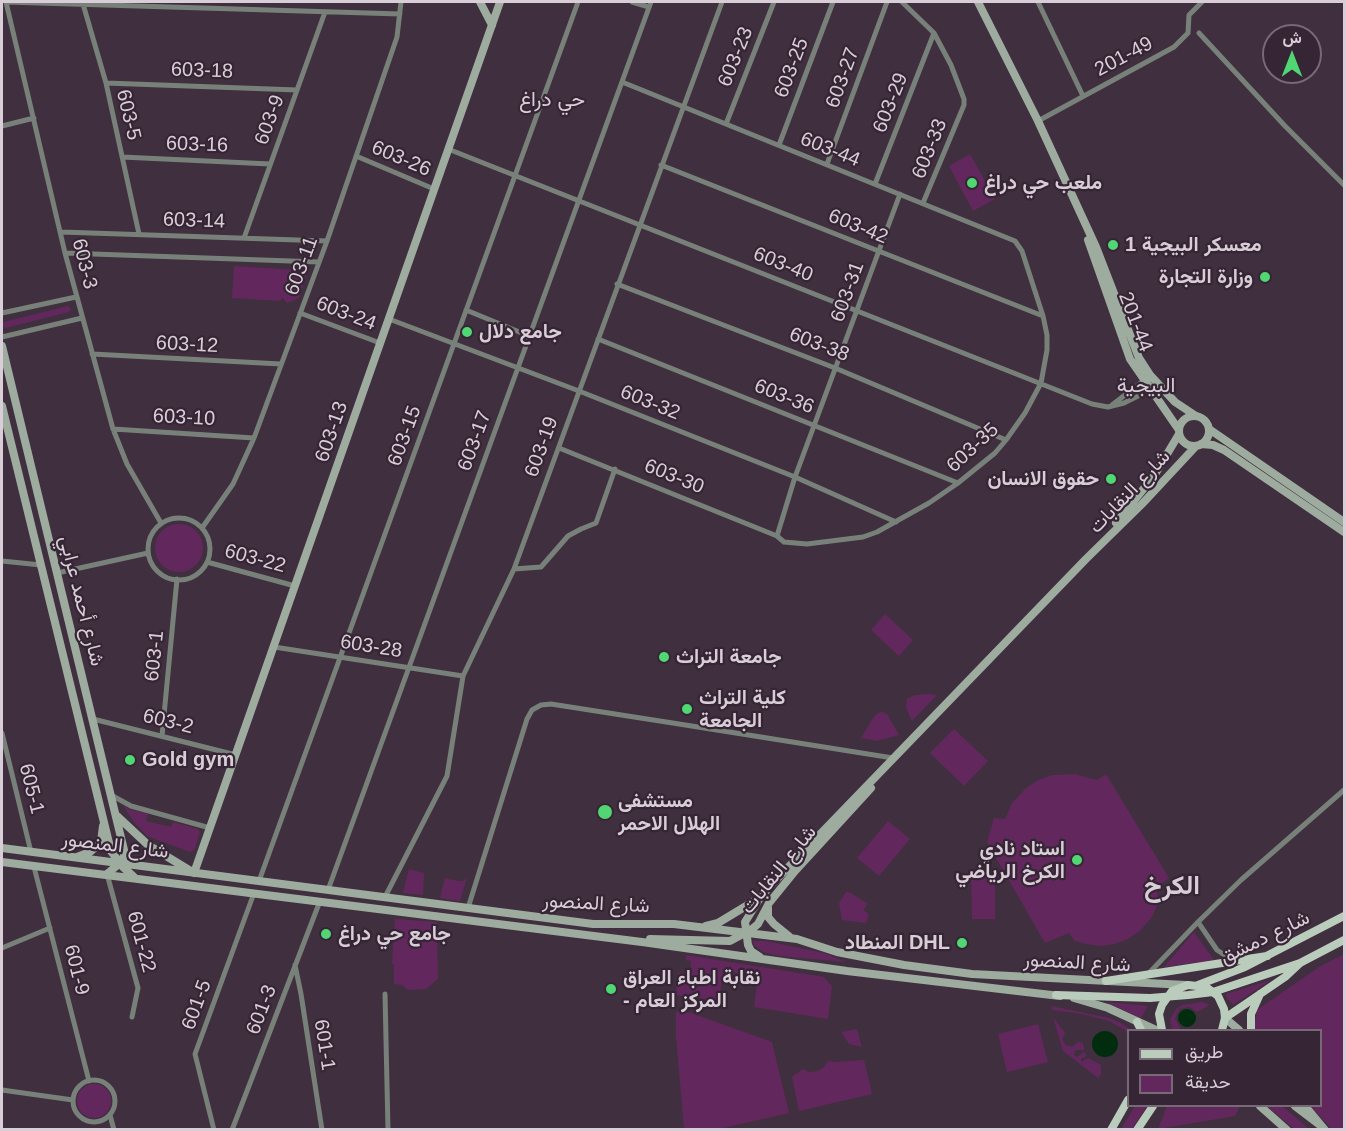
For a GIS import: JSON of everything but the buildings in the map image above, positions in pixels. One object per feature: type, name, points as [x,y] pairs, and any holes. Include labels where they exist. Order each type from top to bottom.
[{"type":"main road","points":[[480,2],[492,25]]},
{"type":"main road","name":"603-13","points":[[194,873],[500,2]]},
{"type":"main road","name":"201-44","points":[[978,2],[1038,121],[1080,216],[1130,359],[1150,381],[1196,416]]},
{"type":"main road","name":"شارع أحمد عرابي","points":[[2,346],[117,816],[124,850],[124,857],[120,863]]},
{"type":"main road","name":"201-44","points":[[1150,381],[1179,432]]},
{"type":"main road","name":"شارع أحمد عرابي","points":[[2,406],[111,851],[135,878]]},
{"type":"main road","points":[[1344,522],[1334,520],[1224,450],[1213,445],[1184,442],[1179,432],[1185,420],[1196,416],[1205,421],[1209,429],[1334,520],[1344,532]]},
{"type":"main road","points":[[1199,445],[1207,438],[1209,429]]},
{"type":"main road","name":"شارع النقابات","points":[[1086,559],[1154,476],[1179,432]]},
{"type":"main road","name":"شارع النقابات","points":[[745,933],[746,919],[760,898],[893,758],[1199,445]]},
{"type":"main road","name":"شارع النقابات","points":[[745,933],[758,924],[769,903],[795,871],[891,767],[893,758]]},
{"type":"main road","points":[[117,816],[148,845],[194,873]]},
{"type":"main road","points":[[76,857],[90,852],[101,842],[103,819]]},
{"type":"main road","name":"شارع المنصور","points":[[2,848],[593,924],[650,923],[797,939],[837,952],[960,973],[1188,985]]},
{"type":"main road","name":"شارع المنصور","points":[[2,862],[617,939],[771,961],[1056,995],[1082,999],[1108,1008],[1139,1026]]},
{"type":"main road","points":[[107,874],[120,863]]},
{"type":"main road","points":[[700,927],[718,923],[760,898]]},
{"type":"main road","points":[[769,903],[767,914],[774,924],[782,932],[797,939]]},
{"type":"main road","name":"شارع دمشق","points":[[1198,985],[1222,977],[1267,956],[1344,916]]},
{"type":"main road","points":[[617,939],[730,941],[745,933],[751,951],[771,961]]},
{"type":"main road","name":"شارع دمشق","points":[[1226,1017],[1300,963],[1344,940]]},
{"type":"main road","points":[[1106,981],[1267,956]]},
{"type":"main road","points":[[1056,995],[1132,998],[1213,992],[1300,963]]},
{"type":"main road","points":[[1162,1029],[1159,1014],[1166,997],[1180,987],[1188,985],[1198,985],[1213,992],[1222,1002],[1226,1017],[1238,1029]]},
{"type":"main road","points":[[1251,1029],[1251,1014],[1261,993]]},
{"type":"main road","points":[[1222,1029],[1226,1017]]},
{"type":"main road","points":[[1111,1130],[1127,1102]]},
{"type":"main road","points":[[1137,1130],[1152,1107]]},
{"type":"main road","points":[[1261,1107],[1287,1130]]},
{"type":"main road","points":[[1296,1107],[1323,1127]]},
{"type":"main road","points":[[1306,1107],[1323,1127]]},
{"type":"street","points":[[6,2],[199,5],[400,14]]},
{"type":"street","name":"603-3","points":[[6,2],[76,297],[113,429],[127,464],[161,523]]},
{"type":"street","name":"603-11","points":[[202,528],[233,484],[254,438],[327,241],[398,37],[400,2]]},
{"type":"street","name":"603-15","points":[[259,881],[578,2]]},
{"type":"street","points":[[632,2],[650,4]]},
{"type":"street","name":"603-19","points":[[385,897],[447,776],[463,676],[514,568],[722,2]]},
{"type":"street","name":"603-23","points":[[726,124],[774,2]]},
{"type":"street","name":"603-25","points":[[779,145],[833,2]]},
{"type":"street","name":"603-27","points":[[826,164],[887,2]]},
{"type":"street","points":[[902,2],[934,33]]},
{"type":"street","points":[[1038,2],[1083,96]]},
{"type":"street","name":"201-49","points":[[1038,121],[1174,47],[1188,33],[1189,15],[1202,2]]},
{"type":"street","name":"603-5","points":[[83,4],[105,83],[138,234]]},
{"type":"street","name":"603-17","points":[[328,890],[650,4]]},
{"type":"street","name":"603-9","points":[[244,238],[325,12]]},
{"type":"street","name":"603-33","points":[[923,203],[963,105],[962,93],[934,33]]},
{"type":"street","name":"603-29","points":[[875,184],[934,33]]},
{"type":"street","points":[[1199,33],[1285,126],[1344,185]]},
{"type":"street","name":"603-44","points":[[622,82],[1009,238],[1016,241],[1022,251]]},
{"type":"street","name":"603-18","points":[[105,83],[297,90]]},
{"type":"street","points":[[2,126],[34,117]]},
{"type":"street","name":"603-40","points":[[448,149],[1092,404],[1108,407],[1150,381]]},
{"type":"street","name":"603-26","points":[[356,156],[434,189]]},
{"type":"street","name":"603-16","points":[[122,157],[270,164]]},
{"type":"street","name":"603-42","points":[[661,165],[1043,316]]},
{"type":"street","name":"603-31","points":[[777,536],[795,477],[900,194]]},
{"type":"street","name":"603-14","points":[[61,232],[327,241]]},
{"type":"street","name":"603-35","points":[[777,536],[784,542],[793,544],[846,540],[870,535],[929,503],[958,483],[979,467],[1006,440],[1041,383],[1048,343],[1043,316],[1022,251]]},
{"type":"street","name":"603-14","points":[[65,252],[319,262]]},
{"type":"street","name":"603-38","points":[[617,285],[836,368],[1006,440]]},
{"type":"street","points":[[2,313],[76,297]]},
{"type":"street","points":[[466,310],[529,336]]},
{"type":"street","name":"603-24","points":[[300,313],[380,344]]},
{"type":"street","points":[[2,337],[82,318]]},
{"type":"street","name":"603-32","points":[[388,319],[579,391],[795,477],[896,522]]},
{"type":"street","name":"603-36","points":[[598,339],[958,483]]},
{"type":"street","name":"603-12","points":[[92,354],[281,364]]},
{"type":"street","name":"603-10","points":[[113,429],[254,438]]},
{"type":"street","name":"603-30","points":[[559,447],[777,536]]},
{"type":"street","points":[[514,568],[541,567],[568,536],[596,523],[615,469]]},
{"type":"street","points":[[178,518],[195,522],[202,528],[209,544],[207,562],[195,575],[177,579],[158,572],[151,563],[148,553],[150,536],[161,523],[178,518]]},
{"type":"street","points":[[57,573],[148,553]]},
{"type":"street","points":[[2,561],[41,565]]},
{"type":"street","name":"603-22","points":[[207,562],[295,586]]},
{"type":"street","name":"603-1","points":[[162,736],[177,579]]},
{"type":"street","name":"603-28","points":[[273,647],[463,676]]},
{"type":"street","points":[[468,908],[527,719],[532,710],[541,705],[551,704],[893,758]]},
{"type":"street","name":"603-2","points":[[93,719],[236,755]]},
{"type":"street","name":"605-1","points":[[2,733],[31,852]]},
{"type":"street","points":[[1147,975],[1241,880],[1344,790]]},
{"type":"street","points":[[111,795],[131,806],[210,828]]},
{"type":"street","name":"601-9","points":[[34,867],[89,1081]]},
{"type":"street","name":"601-22","points":[[107,874],[138,988],[132,1017]]},
{"type":"street","name":"601-5","points":[[214,1130],[195,1054],[255,893]]},
{"type":"street","name":"601-3","points":[[232,1130],[320,901]]},
{"type":"street","points":[[1197,922],[1217,950],[1236,962]]},
{"type":"street","points":[[2,948],[50,928]]},
{"type":"street","name":"601-1","points":[[294,965],[301,994],[322,1130]]},
{"type":"street","points":[[385,994],[388,1130]]},
{"type":"street","points":[[89,1081],[102,1082],[112,1090],[115,1103],[110,1115],[94,1122],[79,1115],[73,1100],[78,1088],[89,1081]]},
{"type":"street","points":[[2,1090],[73,1100]]},
{"type":"street","points":[[110,1115],[114,1130]]},
{"type":"street","points":[[92,1130],[94,1122]]},
{"type":"green space","name":"ملعب حي دراغ","points":[[970,154],[995,199],[973,211],[949,166]]},
{"type":"green space","points":[[234,266],[296,270],[306,276],[299,298],[287,303],[283,298],[279,301],[232,298]]},
{"type":"green space","points":[[68,306],[71,309],[69,312],[5,328],[2,325],[4,322]]},
{"type":"green space","points":[[174,524],[184,524],[196,531],[203,543],[203,553],[196,565],[184,572],[174,572],[159,561],[155,553],[155,543],[166,528]]},
{"type":"green space","points":[[885,614],[913,640],[899,656],[871,630]]},
{"type":"green space","points":[[915,695],[937,695],[912,721],[906,708],[907,699]]},
{"type":"green space","points":[[883,712],[887,714],[899,735],[877,741],[861,738],[873,718]]},
{"type":"green space","points":[[954,729],[988,761],[964,786],[930,753]]},
{"type":"green space","name":"استاد نادي الكرخ الرياضي","points":[[1075,774],[1097,780],[1106,774],[1169,878],[1157,887],[1158,903],[1152,917],[1140,931],[1114,944],[1101,946],[1086,944],[1075,941],[1069,933],[1045,943],[987,842],[994,818],[1005,819],[1012,803],[1025,789],[1038,780],[1053,775]]},
{"type":"green space","points":[[123,805],[148,814],[146,821],[171,827],[173,822],[198,829],[200,832],[195,849],[190,852],[147,836],[133,821]]},
{"type":"green space","points":[[888,821],[910,839],[879,876],[857,858]]},
{"type":"green space","points":[[409,869],[424,873],[423,895],[403,893]]},
{"type":"green space","points":[[971,875],[995,875],[995,919],[972,919]]},
{"type":"green space","points":[[467,877],[460,901],[440,898],[445,878],[463,881]]},
{"type":"green space","points":[[846,892],[868,904],[863,910],[869,914],[866,923],[842,920],[839,903]]},
{"type":"green space","points":[[395,919],[437,922],[438,979],[426,989],[408,990],[402,985],[394,984],[394,965],[392,964]]},
{"type":"green space","points":[[1194,932],[1214,960],[1164,967]]},
{"type":"green space","points":[[753,941],[766,941],[824,953],[846,962],[779,956],[763,952],[753,944]]},
{"type":"green space","points":[[1344,954],[1344,1129],[1332,1129],[1311,1107],[1322,1107],[1322,1029],[1254,1029],[1257,1010],[1319,967]]},
{"type":"green space","points":[[686,955],[824,977],[832,986],[828,1019],[754,1007],[758,976],[723,971],[719,1001],[676,995],[678,973],[690,974],[691,961],[686,960]]},
{"type":"green space","points":[[1271,980],[1233,1005],[1226,997],[1226,994]]},
{"type":"green space","points":[[1106,1002],[1148,1006],[1141,1018]]},
{"type":"green space","points":[[1202,1002],[1210,1005],[1197,1012],[1190,1007],[1179,1009],[1175,1019],[1180,1028],[1172,1029],[1170,1019],[1176,1009],[1182,1005]]},
{"type":"green space","points":[[1051,1006],[1109,1018],[1130,1029],[1127,1029],[1127,1034],[1125,1030],[1109,1021],[1052,1010]]},
{"type":"green space","points":[[680,1009],[772,1042],[789,1113],[719,1129],[684,1129],[676,1036],[676,1013]]},
{"type":"green space","points":[[1053,1017],[1065,1033],[1062,1039],[1066,1045],[1072,1047],[1078,1042],[1083,1043],[1084,1050],[1075,1050],[1074,1055],[1077,1057],[1084,1052],[1087,1056],[1081,1059],[1081,1062],[1088,1058],[1101,1065],[1101,1074],[1098,1078],[1063,1051]]},
{"type":"green space","points":[[1038,1024],[1048,1062],[1007,1072],[998,1034]]},
{"type":"green space","points":[[857,1029],[862,1047],[849,1044],[841,1032]]},
{"type":"green space","points":[[864,1060],[872,1094],[799,1111],[792,1077],[803,1069],[809,1072],[818,1071],[828,1061]]},
{"type":"green space","points":[[94,1084],[106,1089],[111,1101],[106,1113],[94,1118],[82,1113],[77,1101],[82,1089]]},
{"type":"green space","points":[[1134,1107],[1146,1107],[1132,1129],[1121,1129]]},
{"type":"green space","points":[[1167,1107],[1240,1107],[1235,1116],[1158,1129]]},
{"type":"green space","points":[[1268,1107],[1283,1107],[1309,1129],[1294,1129]]},
{"type":"shaded area","points":[[1187,1009],[1193,1012],[1196,1018],[1193,1024],[1187,1027],[1181,1024],[1178,1018],[1181,1012]]},
{"type":"shaded area","points":[[1105,1031],[1114,1035],[1118,1044],[1114,1053],[1105,1057],[1096,1053],[1092,1044],[1096,1035]]},
{"type":"place","name":"ملعب حي دراغ","points":[[972,183]]},
{"type":"place","name":"معسكر البيجية 1","points":[[1113,245]]},
{"type":"place","name":"وزارة التجارة","points":[[1265,277]]},
{"type":"place","name":"جامع دلال","points":[[467,332]]},
{"type":"place","name":"حقوق الانسان","points":[[1111,479]]},
{"type":"place","name":"جامعة التراث","points":[[664,657]]},
{"type":"place","name":"كلية التراث الجامعة","points":[[687,709]]},
{"type":"place","name":"Gold gym","points":[[130,760]]},
{"type":"place","name":"مستشفى الهلال الاحمر","points":[[605,812]]},
{"type":"place","name":"استاد نادي الكرخ الرياضي","points":[[1077,860]]},
{"type":"place","name":"جامع حي دراغ","points":[[326,934]]},
{"type":"place","name":"المنطاد DHL","points":[[962,943]]},
{"type":"place","name":"نقابة اطباء العراق - المركز العام","points":[[611,989]]},
{"type":"district","name":"حي دراغ","points":[[552,100]]},
{"type":"district","name":"البيجية","points":[[1146,386]]},
{"type":"district","name":"الكرخ","points":[[1172,887]]}]
